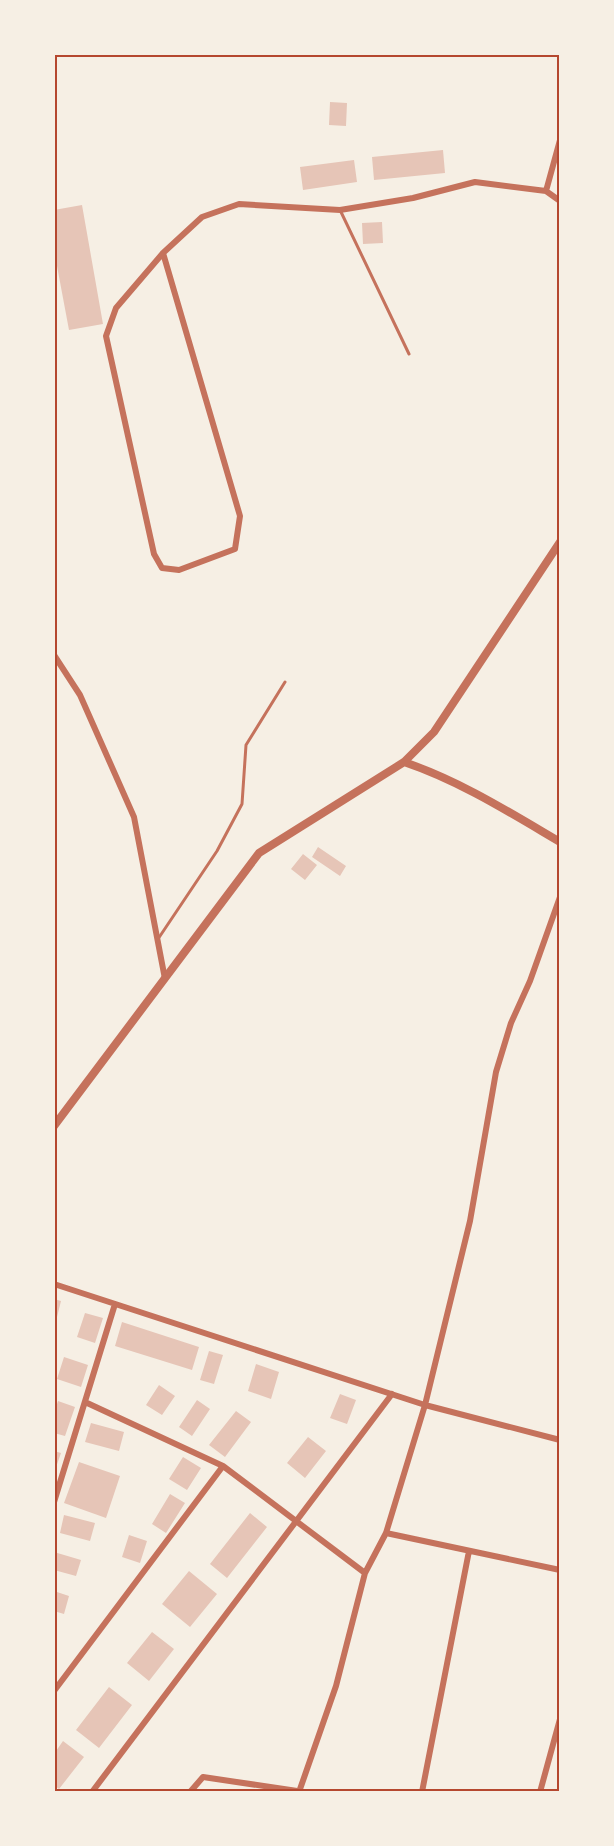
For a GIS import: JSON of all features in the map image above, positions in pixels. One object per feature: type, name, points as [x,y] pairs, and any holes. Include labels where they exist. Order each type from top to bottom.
[{"type":"street","points":[[546,191],[560,140]]},
{"type":"street","points":[[163,253],[240,516],[235,549],[179,570],[162,568],[154,554],[106,336],[116,308],[163,253],[202,217],[239,204],[340,210],[413,198],[475,182],[546,191],[560,201]]},
{"type":"street","points":[[54,1125],[259,853],[404,762],[434,732],[560,542]]},
{"type":"street","points":[[54,655],[80,695],[134,817],[165,979]]},
{"type":"street","points":[[404,762],[456,783],[560,842]]},
{"type":"street","points":[[190,1792],[203,1777],[301,1792],[336,1686],[365,1574],[386,1533],[425,1405],[470,1221],[496,1072],[511,1023],[531,981],[560,897]]},
{"type":"street","points":[[54,1284],[425,1405],[560,1440]]},
{"type":"street","points":[[54,1502],[115,1304]]},
{"type":"street","points":[[92,1792],[392,1394]]},
{"type":"street","points":[[84,1402],[223,1466],[365,1574]]},
{"type":"street","points":[[54,1691],[223,1466]]},
{"type":"street","points":[[386,1533],[560,1570]]},
{"type":"street","points":[[422,1792],[469,1551]]},
{"type":"street","points":[[540,1792],[560,1719]]},
{"type":"lane","points":[[340,210],[409,354]]},
{"type":"lane","points":[[157,941],[217,851],[242,804],[246,745],[285,682]]},
{"type":"building","points":[[330,102],[347,103],[346,126],[329,125]]},
{"type":"building","points":[[443,150],[445,173],[374,180],[372,157]]},
{"type":"building","points":[[354,160],[357,182],[303,190],[300,167]]},
{"type":"building","points":[[82,205],[103,324],[69,330],[54,250],[54,210]]},
{"type":"building","points":[[382,222],[383,243],[363,244],[362,223]]},
{"type":"building","points":[[318,847],[346,866],[340,876],[312,857]]},
{"type":"building","points":[[303,854],[317,865],[305,880],[291,869]]},
{"type":"building","points":[[54,1299],[61,1301],[56,1321],[54,1321]]},
{"type":"building","points":[[85,1313],[103,1318],[95,1343],[77,1337]]},
{"type":"building","points":[[122,1322],[199,1347],[192,1370],[115,1346]]},
{"type":"building","points":[[209,1351],[223,1355],[214,1384],[200,1380]]},
{"type":"building","points":[[64,1357],[88,1365],[81,1387],[57,1379]]},
{"type":"building","points":[[256,1364],[279,1372],[271,1399],[248,1391]]},
{"type":"building","points":[[159,1385],[175,1396],[162,1415],[146,1405]]},
{"type":"building","points":[[340,1394],[356,1400],[347,1424],[330,1418]]},
{"type":"building","points":[[197,1400],[210,1409],[192,1436],[179,1427]]},
{"type":"building","points":[[58,1401],[75,1407],[65,1436],[54,1433],[54,1413]]},
{"type":"building","points":[[236,1411],[251,1422],[225,1457],[209,1445]]},
{"type":"building","points":[[91,1423],[124,1432],[119,1451],[85,1442]]},
{"type":"building","points":[[308,1437],[326,1451],[305,1478],[287,1463]]},
{"type":"building","points":[[54,1451],[61,1453],[54,1473]]},
{"type":"building","points":[[183,1457],[201,1468],[187,1490],[169,1479]]},
{"type":"building","points":[[79,1462],[120,1476],[106,1518],[64,1503]]},
{"type":"building","points":[[170,1494],[185,1503],[166,1533],[152,1524]]},
{"type":"building","points":[[250,1513],[267,1527],[227,1578],[210,1564]]},
{"type":"building","points":[[64,1515],[95,1523],[90,1541],[60,1533]]},
{"type":"building","points":[[129,1535],[147,1541],[140,1563],[122,1557]]},
{"type":"building","points":[[54,1552],[81,1560],[76,1576],[54,1570]]},
{"type":"building","points":[[189,1571],[217,1594],[190,1627],[162,1604]]},
{"type":"building","points":[[54,1591],[69,1596],[64,1614],[54,1611]]},
{"type":"building","points":[[152,1632],[174,1649],[149,1681],[127,1663]]},
{"type":"building","points":[[109,1687],[132,1705],[99,1748],[76,1730]]},
{"type":"building","points":[[63,1741],[84,1757],[59,1789],[54,1785],[54,1754]]}]
